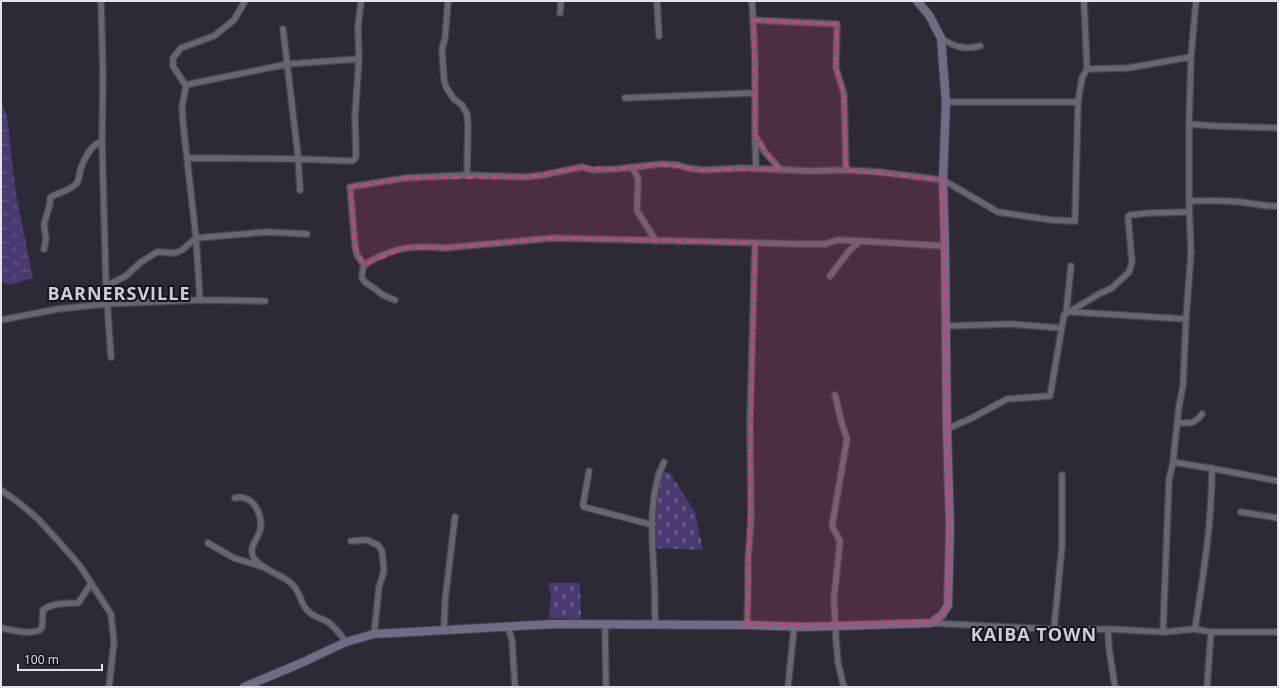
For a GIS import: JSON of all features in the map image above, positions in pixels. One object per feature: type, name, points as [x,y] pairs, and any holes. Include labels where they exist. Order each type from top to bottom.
[{"type":"main road","points":[[245,687],[293,667],[346,642],[374,634],[554,624],[747,625],[794,627],[931,623],[942,615],[948,605],[950,527],[943,180],[946,102],[941,38],[929,15],[917,1]]},
{"type":"street","points":[[101,1],[103,76],[102,142],[106,304],[111,357]]},
{"type":"street","points":[[200,300],[196,238],[182,107],[186,86],[173,66],[173,58],[181,48],[214,36],[234,20],[245,1]]},
{"type":"street","points":[[187,158],[352,161],[355,159],[355,116],[359,59],[358,27],[361,1]]},
{"type":"street","points":[[448,1],[445,38],[442,49],[444,80],[446,87],[454,99],[462,105],[467,114],[467,175]]},
{"type":"street","points":[[560,13],[561,1]]},
{"type":"street","points":[[657,1],[659,36]]},
{"type":"street","points":[[752,1],[755,59],[754,93],[756,168]]},
{"type":"street","points":[[395,300],[381,294],[372,286],[367,285],[363,280],[362,275],[364,265],[357,255],[355,246],[350,187],[405,178],[467,175],[526,177],[582,167],[593,170],[633,168],[662,164],[678,165],[703,170],[756,168],[780,170],[846,170],[880,172],[943,180],[998,212],[1052,220],[1075,221],[1078,102],[1082,78],[1086,69],[1084,1]]},
{"type":"street","points":[[1163,632],[1169,480],[1173,462],[1183,386],[1191,253],[1189,212],[1189,124],[1191,57],[1196,1]]},
{"type":"street","points":[[753,20],[837,24],[836,68],[844,94],[846,170]]},
{"type":"street","points":[[283,29],[288,64],[300,190]]},
{"type":"street","points":[[941,38],[946,42],[966,49],[980,46]]},
{"type":"street","points":[[1086,69],[1128,68],[1191,57]]},
{"type":"street","points":[[186,86],[288,64],[359,59]]},
{"type":"street","points":[[625,98],[754,93]]},
{"type":"street","points":[[946,102],[1078,102]]},
{"type":"street","points":[[1189,124],[1278,128]]},
{"type":"street","points":[[756,134],[764,151],[780,170]]},
{"type":"street","points":[[44,249],[46,239],[44,224],[50,204],[50,198],[53,195],[60,194],[76,184],[80,177],[81,167],[93,146],[102,142]]},
{"type":"street","points":[[633,168],[638,179],[637,210],[656,241]]},
{"type":"street","points":[[1189,201],[1212,200],[1240,202],[1269,207],[1278,206]]},
{"type":"street","points":[[947,429],[972,418],[1007,399],[1050,396],[1064,315],[1112,288],[1131,268],[1132,262],[1128,217],[1130,215],[1150,213],[1189,212]]},
{"type":"street","points":[[106,286],[126,276],[141,262],[156,252],[175,253],[182,250],[196,238],[267,232],[307,234]]},
{"type":"street","points":[[364,265],[389,252],[407,247],[445,248],[553,238],[826,244],[837,240],[945,246]]},
{"type":"street","points":[[830,276],[849,251],[860,241]]},
{"type":"street","points":[[747,625],[748,560],[751,520],[750,420],[755,243]]},
{"type":"street","points":[[1069,313],[1071,266]]},
{"type":"street","points":[[1,320],[58,309],[106,304],[200,300],[265,301]]},
{"type":"street","points":[[1069,313],[1186,319]]},
{"type":"street","points":[[946,326],[1010,324],[1062,328]]},
{"type":"street","points":[[835,395],[842,424],[848,439],[832,526],[840,541],[834,598],[838,663],[844,687]]},
{"type":"street","points":[[1177,423],[1195,422],[1202,414]]},
{"type":"street","points":[[655,624],[652,549],[655,487],[659,472],[664,462]]},
{"type":"street","points":[[1173,462],[1278,481]]},
{"type":"street","points":[[1195,629],[1210,525],[1212,468]]},
{"type":"street","points":[[589,471],[583,505],[584,507],[653,525]]},
{"type":"street","points":[[1054,629],[1062,546],[1062,475]]},
{"type":"street","points":[[1,490],[38,519],[80,566],[111,614],[114,642],[109,687]]},
{"type":"street","points":[[235,498],[247,499],[258,511],[261,525],[260,532],[252,550],[253,557],[265,568]]},
{"type":"street","points":[[1241,512],[1278,518]]},
{"type":"street","points":[[444,631],[445,602],[455,517]]},
{"type":"street","points":[[351,540],[367,540],[378,545],[382,551],[384,571],[379,587],[374,634]]},
{"type":"street","points":[[208,543],[234,558],[265,568],[288,580],[295,586],[303,605],[308,611],[315,617],[332,625],[346,642]]},
{"type":"street","points":[[1,628],[36,632],[42,627],[43,610],[49,605],[78,603],[91,584]]},
{"type":"street","points":[[931,623],[1054,629],[1108,629],[1163,632],[1195,629],[1211,632],[1278,632]]},
{"type":"street","points":[[605,625],[606,687]]},
{"type":"street","points":[[508,627],[512,640],[515,687]]},
{"type":"street","points":[[788,687],[794,627]]},
{"type":"street","points":[[1108,629],[1109,648],[1115,687]]},
{"type":"street","points":[[1207,687],[1211,632]]},
{"type":"highlighted area","points":[[753,20],[837,24],[836,68],[844,94],[846,170],[943,180],[950,527],[948,605],[942,615],[931,623],[747,625],[755,243],[553,238],[445,248],[407,247],[364,265],[355,246],[350,187],[405,178],[526,177],[582,167],[615,169],[662,164],[703,170],[778,169],[755,135]]},
{"type":"green space","points":[[1,101],[7,116],[16,194],[33,278],[10,285],[1,281]]},
{"type":"green space","points":[[656,469],[670,473],[695,512],[703,550],[652,548],[654,474]]},
{"type":"green space","points":[[548,583],[580,583],[581,619],[549,618],[551,596]]},
{"type":"district","name":"BARNERSVILLE","points":[[119,293]]},
{"type":"district","name":"KAIBA TOWN","points":[[1034,634]]}]
